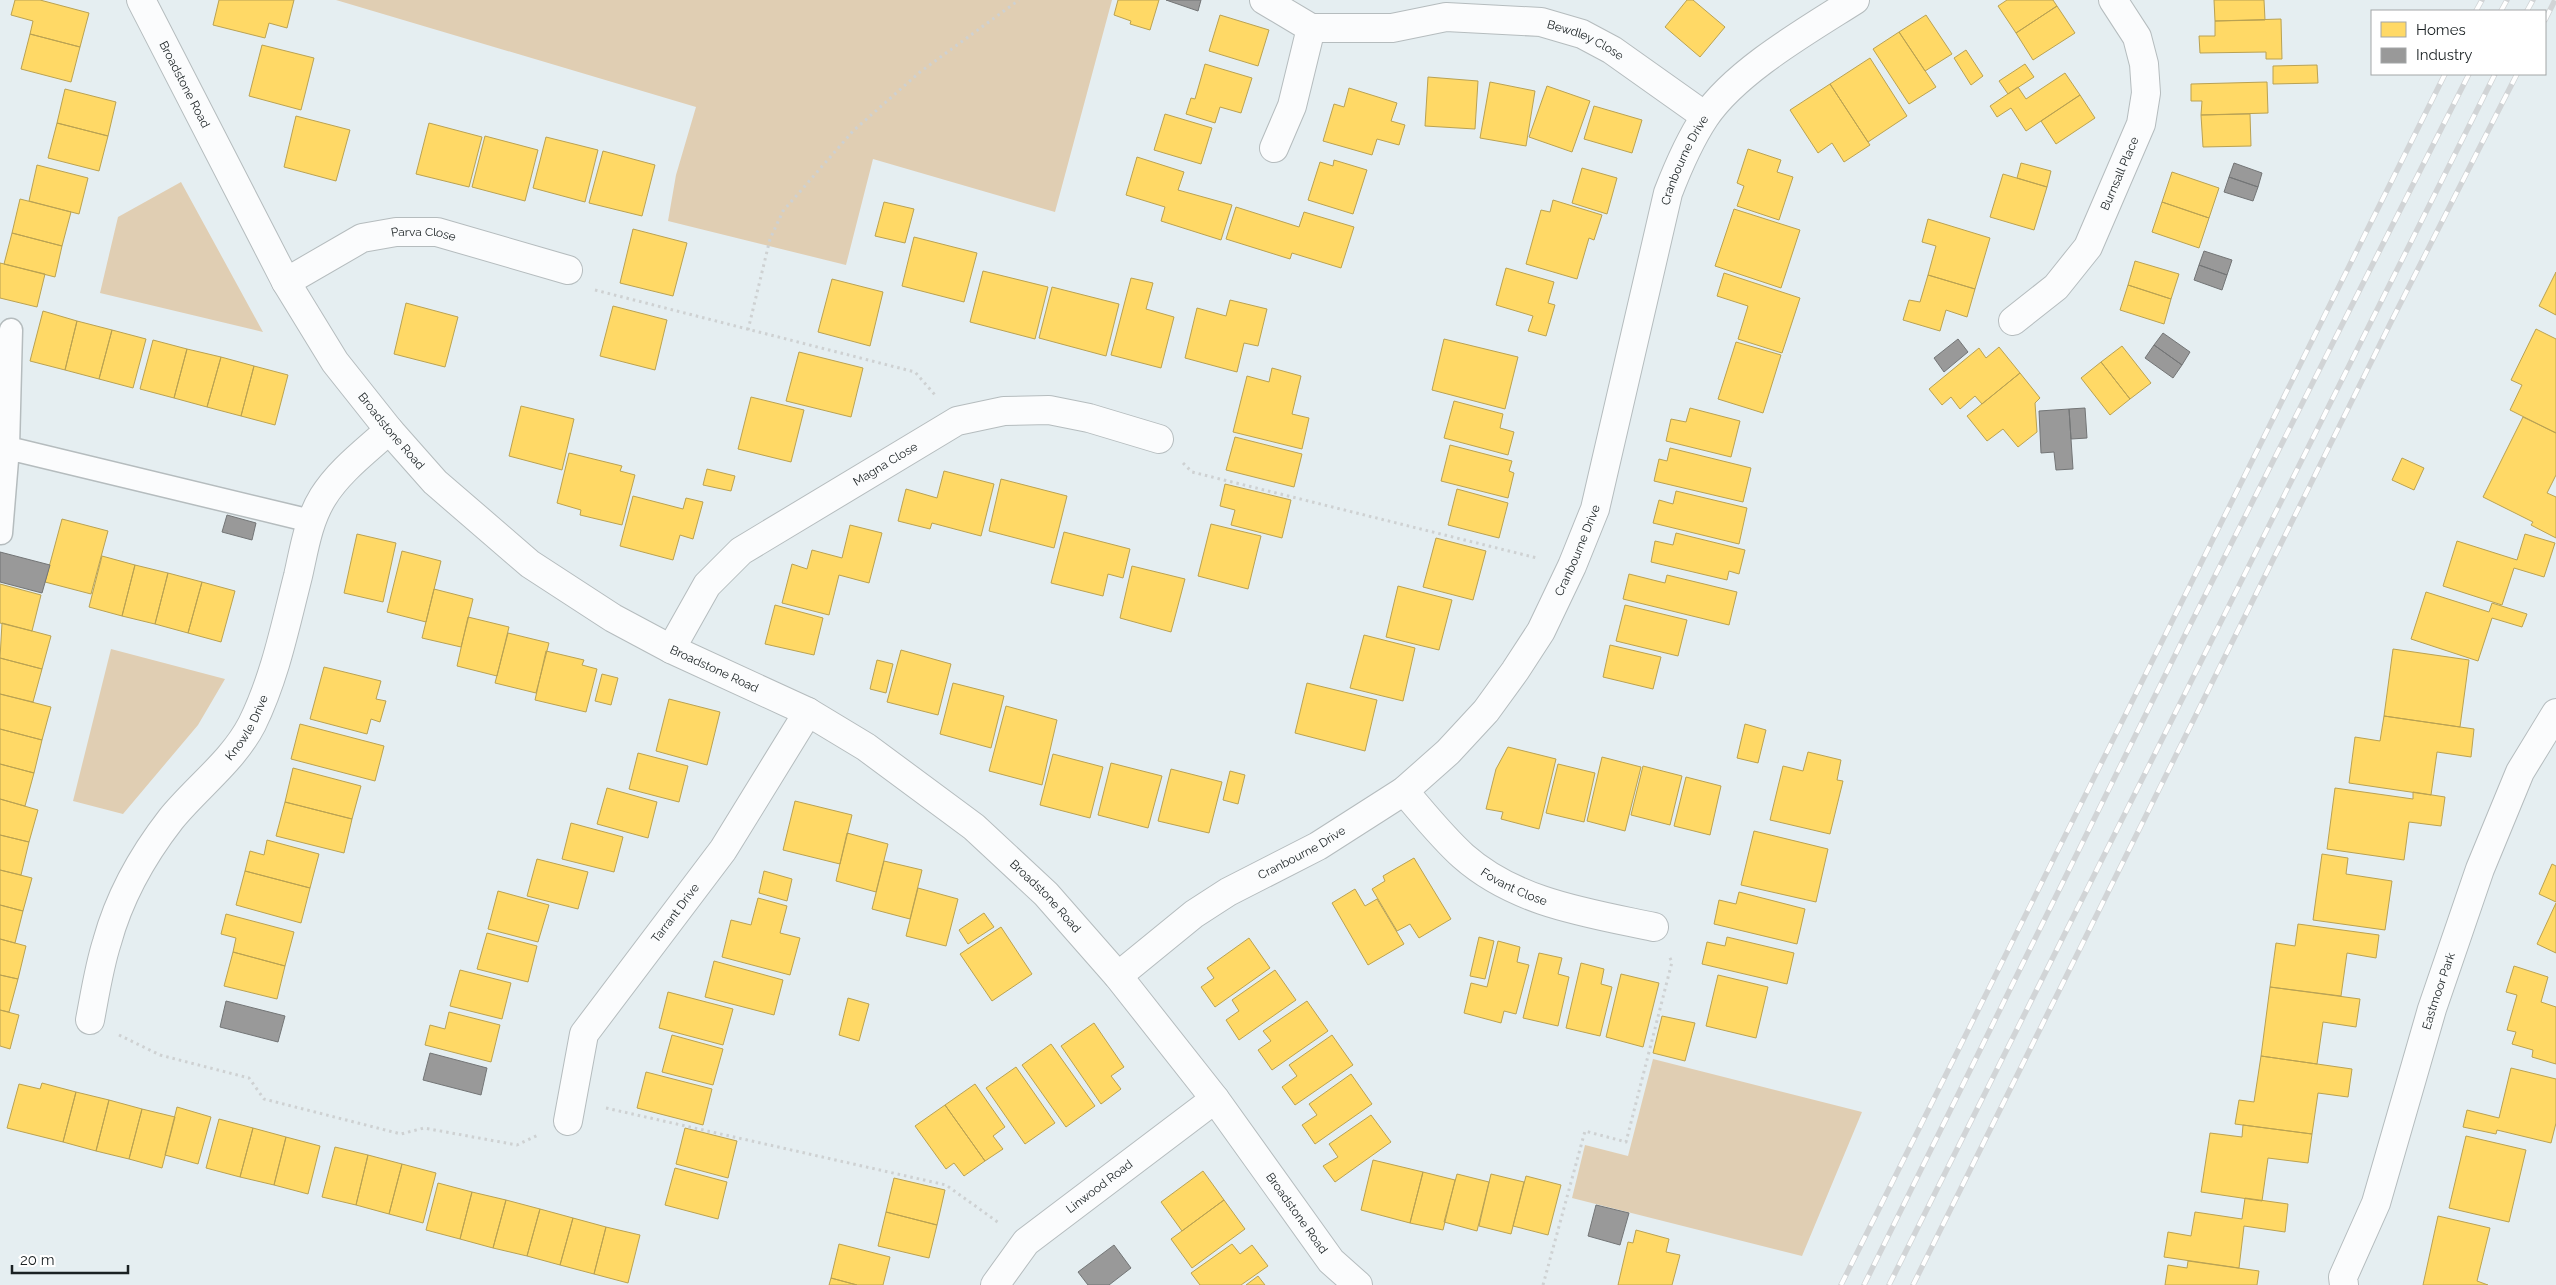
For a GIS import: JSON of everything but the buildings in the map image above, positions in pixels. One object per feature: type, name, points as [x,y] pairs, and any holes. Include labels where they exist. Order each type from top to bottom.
[{"type":"street","name":"Broadstone Road","points":[[141,0],[286,282],[335,362],[388,430],[435,482],[530,564],[612,618],[671,649],[808,712],[866,747],[974,827],[1046,894],[1118,976],[1215,1099],[1331,1261],[1358,1285]]},
{"type":"street","points":[[1264,0],[1311,28],[1292,106],[1274,148]]},
{"type":"street","name":"Cranbourne Drive","points":[[1118,976],[1194,914],[1228,892],[1318,846],[1404,791],[1448,752],[1486,711],[1541,631],[1572,566],[1594,509],[1668,193],[1683,155],[1705,116],[1735,84],[1773,55],[1854,0]]},
{"type":"street","name":"Burnsall Place","points":[[2013,321],[2056,287],[2088,247],[2141,124],[2146,93],[2144,64],[2137,37],[2113,0]]},
{"type":"street","name":"Bewdley Close","points":[[1311,28],[1392,28],[1446,8],[1541,22],[1582,34],[1612,50],[1705,116]]},
{"type":"street","name":"Parva Close","points":[[286,282],[362,238],[396,232],[436,232],[568,270]]},
{"type":"street","name":"Magna Close","points":[[671,649],[707,585],[740,551],[957,421],[1004,411],[1049,410],[1089,418],[1160,440]]},
{"type":"street","name":"Knowle Drive","points":[[90,1020],[106,942],[121,902],[145,857],[172,818],[224,764],[250,727],[264,698],[276,666],[311,521],[323,498],[338,476],[388,430]]},
{"type":"street","name":"Tarrant Drive","points":[[570,1110],[584,1034],[723,850],[808,712]]},
{"type":"street","name":"Eastmoor Park","points":[[2341,1282],[2376,1203],[2432,1009],[2480,868],[2520,772],[2556,713]]},
{"type":"street","name":"Fovant Close","points":[[1404,791],[1435,828],[1464,857],[1493,877],[1525,894],[1571,909],[1654,927]]},
{"type":"street","name":"Linwood Road","points":[[995,1285],[1026,1242],[1215,1099]]},
{"type":"lane","points":[[1,533],[8,448],[12,330]]},
{"type":"lane","points":[[8,448],[311,521]]},
{"type":"path","points":[[748,330],[770,239],[783,211],[853,131],[920,72],[1019,0]]},
{"type":"path","points":[[568,270],[593,290],[915,372],[957,421]]},
{"type":"path","points":[[1160,440],[1192,472],[1572,566]]},
{"type":"path","points":[[1543,1285],[1585,1131],[1626,1142],[1672,962],[1654,927]]},
{"type":"path","points":[[90,1020],[160,1055],[249,1078],[264,1099],[401,1134],[424,1128],[517,1145],[570,1110],[946,1186],[1026,1242]]},
{"type":"shaded area","points":[[336,0],[1112,0],[1055,212],[873,159],[846,265],[668,221],[676,175],[696,107]]},
{"type":"shaded area","points":[[181,182],[263,332],[100,293],[118,217]]},
{"type":"shaded area","points":[[111,649],[225,679],[198,725],[123,814],[73,801]]},
{"type":"shaded area","points":[[1653,1059],[1862,1112],[1802,1256],[1572,1198],[1585,1145],[1628,1156]]},
{"type":"railway","points":[[2477,10],[2482,0]]},
{"type":"railway","points":[[2502,10],[2507,0]]},
{"type":"railway","points":[[2528,10],[2533,0]]},
{"type":"railway","points":[[2546,18],[2555,0]]},
{"type":"railway","points":[[1841,1285],[2445,75]]},
{"type":"railway","points":[[1864,1285],[2185,635],[2468,75]]},
{"type":"railway","points":[[1889,1285],[2494,75]]},
{"type":"railway","points":[[1913,1285],[2392,320],[2516,75]]}]
